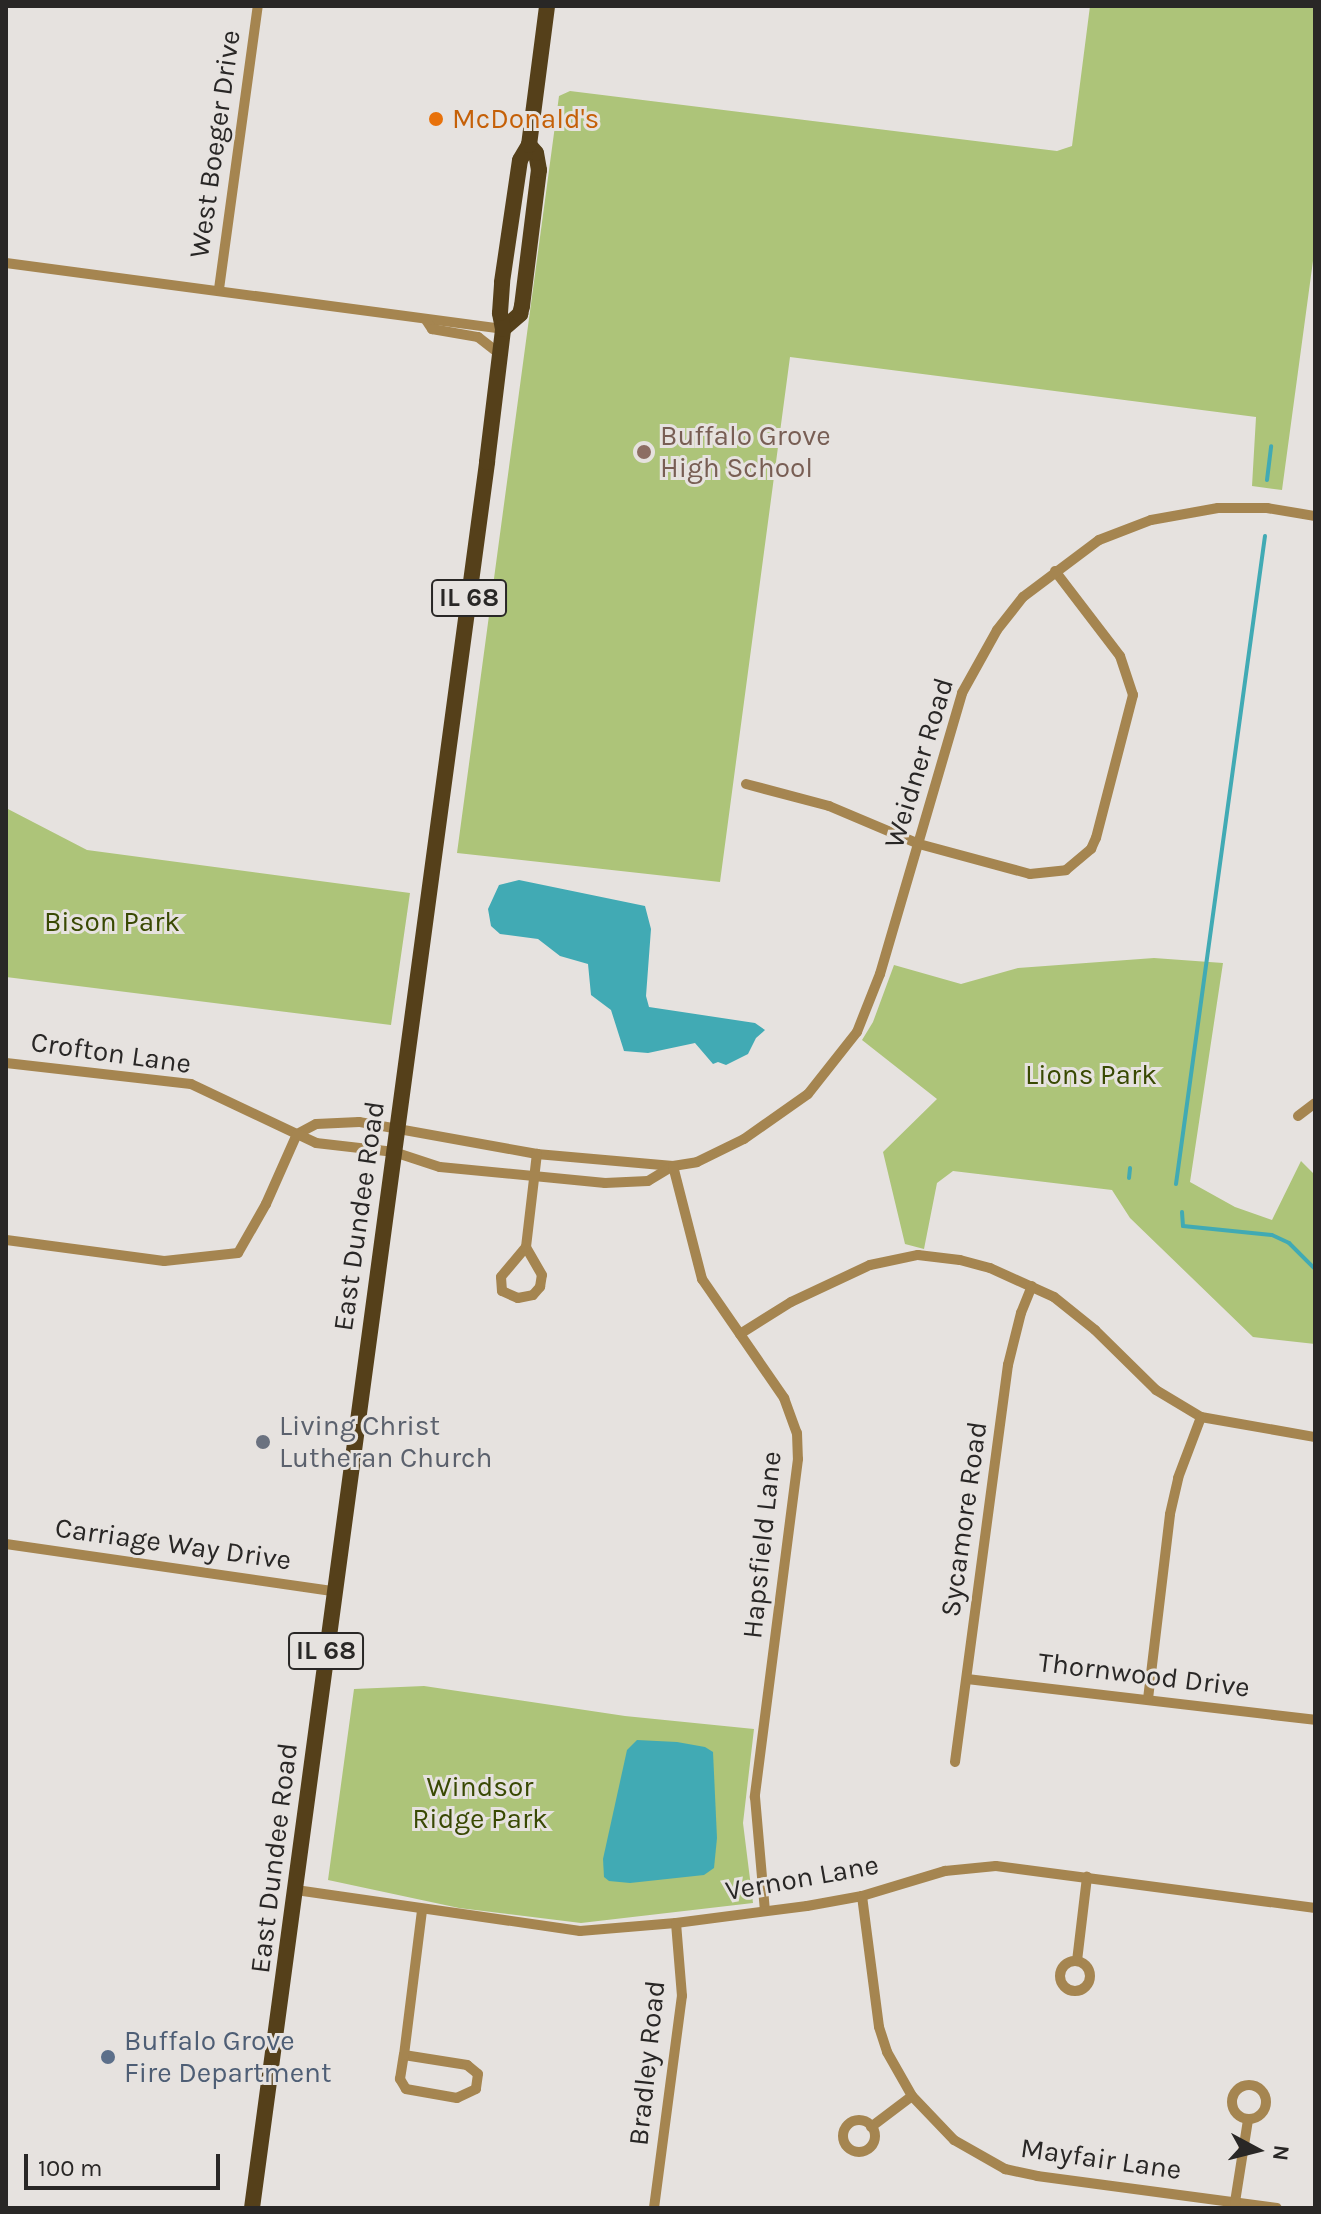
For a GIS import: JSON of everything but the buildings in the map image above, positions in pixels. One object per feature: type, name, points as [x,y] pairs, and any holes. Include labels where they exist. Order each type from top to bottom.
[{"type":"main road","name":"East Dundee Road","points":[[252,2208],[500,354],[503,329],[500,304],[514,195],[520,160],[529,145],[547,6]]},
{"type":"street","name":"West Boeger Drive","points":[[219,289],[258,6]]},
{"type":"street","points":[[6,263],[503,329]]},
{"type":"street","points":[[426,320],[432,329],[478,337],[500,354]]},
{"type":"street","name":"Weidner Road","points":[[397,1128],[537,1154],[673,1166],[697,1162],[744,1139],[808,1094],[857,1032],[873,997],[962,693],[997,630],[1023,597],[1099,540],[1183,512],[1267,508],[1315,516]]},
{"type":"street","points":[[746,784],[829,806],[919,844],[1042,874],[1066,870],[1091,849],[1133,695],[1120,656],[1055,571]]},
{"type":"street","name":"Crofton Lane","points":[[6,1063],[191,1084],[316,1143],[394,1152]]},
{"type":"street","points":[[1298,1116],[1315,1103]]},
{"type":"street","points":[[6,1240],[164,1261],[238,1253],[266,1204],[297,1134],[316,1124],[359,1122],[397,1128]]},
{"type":"street","name":"Weidner Road","points":[[394,1152],[432,1165],[533,1178],[648,1181],[673,1166]]},
{"type":"street","points":[[526,1247],[542,1275],[540,1287],[533,1295],[518,1298],[502,1291],[501,1277],[526,1247],[537,1154]]},
{"type":"street","name":"Hapsfield Lane","points":[[673,1166],[702,1279],[784,1398],[795,1424],[798,1446],[755,1797],[765,1911]]},
{"type":"street","points":[[740,1334],[791,1302],[870,1265],[918,1255],[960,1260],[1032,1286],[1074,1311],[1156,1390],[1201,1417],[1315,1437]]},
{"type":"street","name":"Sycamore Road","points":[[955,1762],[1008,1365],[1021,1313],[1032,1286]]},
{"type":"street","points":[[1148,1699],[1170,1514],[1178,1478],[1201,1417]]},
{"type":"street","name":"Carriage Way Drive","points":[[6,1544],[334,1591]]},
{"type":"street","name":"Thornwood Drive","points":[[967,1679],[1315,1720]]},
{"type":"street","name":"Vernon Lane","points":[[296,1890],[580,1931],[676,1923],[862,1896],[971,1867],[996,1866],[1315,1908]]},
{"type":"street","points":[[1077,1961],[1087,1877]]},
{"type":"street","name":"Mayfair Lane","points":[[862,1896],[879,2027],[887,2052],[912,2096],[954,2140],[1005,2169],[1277,2208]]},
{"type":"street","points":[[404,2055],[467,2065],[478,2074],[476,2089],[457,2098],[406,2089],[400,2079],[422,1910]]},
{"type":"street","name":"Bradley Road","points":[[654,2208],[682,1996],[676,1923]]},
{"type":"street","points":[[871,2127],[912,2096]]},
{"type":"street","points":[[1235,2202],[1248,2120]]},
{"type":"green space","name":"Buffalo Grove High School","points":[[1090,6],[1315,6],[1315,246],[1282,490],[1252,486],[1256,417],[790,357],[720,882],[457,853],[559,96],[570,91],[1057,151],[1072,146]]},
{"type":"green space","name":"Bison Park","points":[[6,808],[87,850],[410,893],[391,1025],[6,977]]},
{"type":"green space","name":"Lions Park","points":[[1154,958],[1223,963],[1190,1182],[1235,1207],[1272,1220],[1301,1161],[1315,1175],[1315,1344],[1253,1337],[1130,1218],[1112,1190],[953,1171],[937,1183],[924,1249],[905,1244],[883,1152],[937,1099],[862,1040],[873,1022],[894,965],[961,984],[1018,968]]},
{"type":"green space","name":"Windsor Ridge Park","points":[[424,1686],[625,1716],[754,1729],[743,1823],[753,1903],[581,1923],[459,1908],[328,1880],[354,1689]]},
{"type":"water","points":[[519,880],[645,906],[651,929],[646,996],[649,1007],[755,1023],[765,1030],[756,1038],[748,1054],[726,1065],[713,1064],[695,1043],[648,1053],[624,1051],[611,1010],[591,995],[588,964],[560,956],[538,939],[500,934],[491,926],[488,909],[499,885]]},
{"type":"water","points":[[637,1740],[677,1742],[705,1747],[713,1752],[717,1838],[714,1868],[704,1875],[630,1883],[609,1881],[604,1877],[603,1859],[627,1750]]},
{"type":"waterway","points":[[1267,480],[1271,446]]},
{"type":"waterway","points":[[1176,1184],[1265,536]]},
{"type":"waterway","points":[[1129,1178],[1130,1168]]},
{"type":"waterway","points":[[1182,1212],[1183,1226],[1272,1235],[1289,1243],[1315,1269]]},
{"type":"place","name":"McDonald's","points":[[436,119]]},
{"type":"place","name":"Buffalo Grove High School","points":[[644,452]]},
{"type":"place","name":"Living Christ Lutheran Church","points":[[263,1442]]},
{"type":"place","name":"Buffalo Grove Fire Department","points":[[108,2057]]}]
